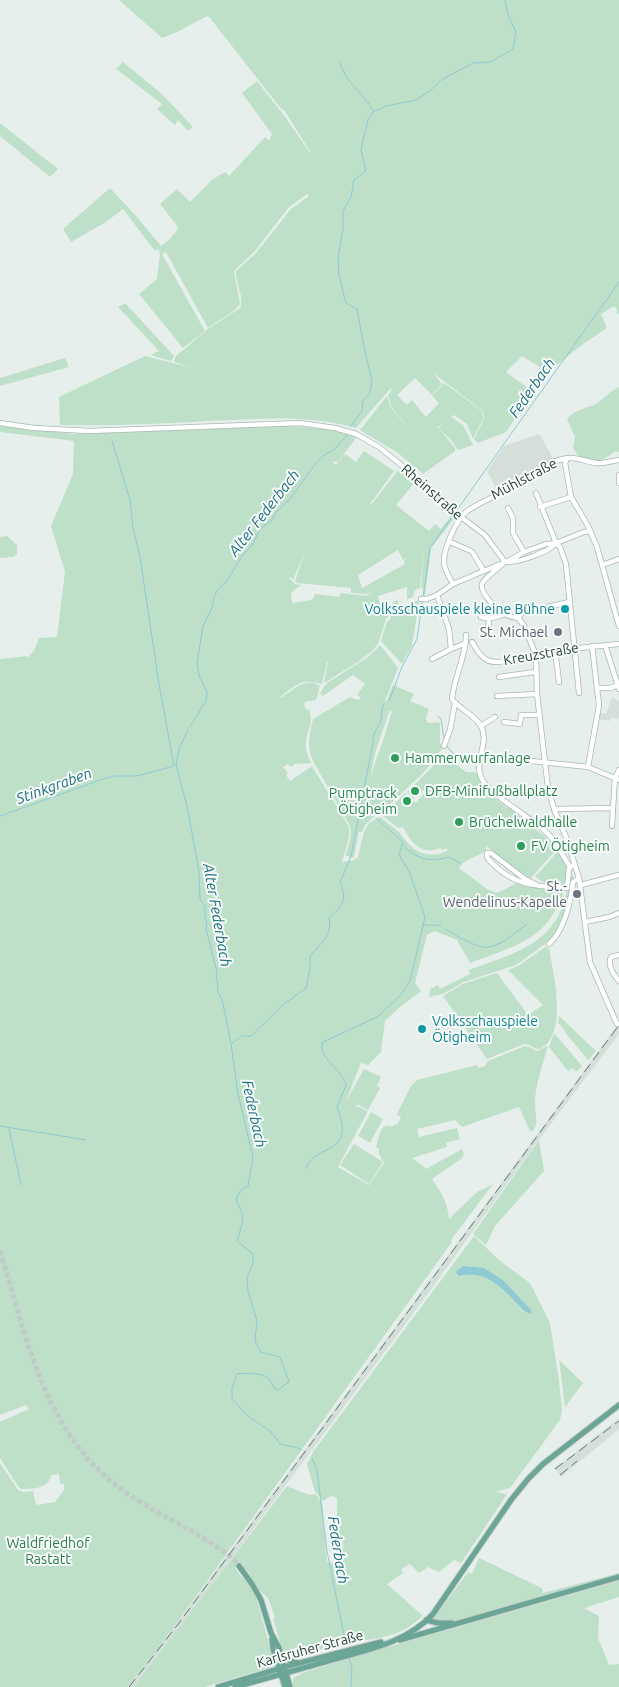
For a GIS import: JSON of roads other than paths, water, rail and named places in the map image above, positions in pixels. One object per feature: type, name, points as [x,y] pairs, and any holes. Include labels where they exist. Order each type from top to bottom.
[{"type":"main road","points":[[387,1643],[415,1630],[426,1620],[528,1479],[543,1464],[619,1405]]},
{"type":"main road","points":[[239,1566],[257,1592],[271,1633],[281,1655],[282,1671]]},
{"type":"main road","points":[[282,1671],[297,1670],[619,1577]]},
{"type":"main road","points":[[426,1620],[441,1624],[462,1622]]},
{"type":"main road","name":"Karlsruher Straße","points":[[236,1687],[268,1678],[298,1663],[387,1640],[408,1632],[426,1620]]},
{"type":"main road","points":[[271,1633],[273,1649],[287,1686]]},
{"type":"main road","points":[[281,1655],[288,1660],[298,1663]]},
{"type":"main road","points":[[287,1686],[297,1670]]},
{"type":"main road","name":"Karlsruher Straße","points":[[218,1687],[282,1671]]},
{"type":"main road","points":[[268,1678],[287,1686]]},
{"type":"street","name":"Rheinstraße","points":[[0,423],[41,429],[89,431],[300,423],[323,425],[350,432],[368,440],[390,455],[485,535],[504,562]]},
{"type":"street","name":"Mühlstraße","points":[[458,514],[504,491],[552,462],[567,458],[583,458],[596,463],[619,460]]},
{"type":"street","points":[[567,458],[565,463],[571,497],[597,547],[619,626]]},
{"type":"street","points":[[619,475],[619,483]]},
{"type":"street","points":[[536,494],[566,564],[578,693]]},
{"type":"street","points":[[540,507],[571,497]]},
{"type":"street","points":[[508,508],[513,518],[513,533],[524,552]]},
{"type":"street","points":[[452,584],[447,574],[444,560],[458,514]]},
{"type":"street","points":[[423,599],[437,596],[452,584],[524,552],[589,531]]},
{"type":"street","points":[[450,542],[472,552],[483,570]]},
{"type":"street","points":[[556,543],[552,548],[537,554],[512,562],[504,562],[484,580],[482,585],[486,596],[504,614],[518,618],[523,624],[536,655],[537,694],[544,762],[550,797],[576,865],[581,885],[590,962],[617,1024]]},
{"type":"street","points":[[602,565],[618,559],[619,567]]},
{"type":"street","points":[[437,596],[449,629],[451,649]]},
{"type":"street","points":[[518,618],[522,613],[569,602]]},
{"type":"street","points":[[481,617],[499,617],[504,614]]},
{"type":"street","points":[[488,633],[489,618]]},
{"type":"street","points":[[466,635],[463,658],[454,684],[452,699],[477,720],[481,726],[484,738],[480,776],[484,782],[548,833],[555,842],[569,870],[567,888],[539,886],[521,883],[489,861],[487,857],[487,853],[491,853],[525,879],[539,886]]},
{"type":"street","name":"Kreuzstraße","points":[[472,642],[481,656],[488,661],[503,661],[555,650],[619,644]]},
{"type":"street","points":[[432,659],[466,643]]},
{"type":"street","points":[[597,688],[618,686],[605,645]]},
{"type":"street","points":[[588,767],[598,712],[592,646]]},
{"type":"street","points":[[555,650],[559,682]]},
{"type":"street","points":[[499,677],[535,672]]},
{"type":"street","points":[[497,696],[537,694]]},
{"type":"street","points":[[444,746],[450,730],[455,703]]},
{"type":"street","points":[[504,722],[520,724],[522,715],[540,715]]},
{"type":"street","points":[[481,726],[495,717]]},
{"type":"street","points":[[494,757],[588,767],[617,779]]},
{"type":"street","points":[[612,826],[619,770]]},
{"type":"street","points":[[554,809],[613,808]]},
{"type":"street","points":[[569,870],[576,865]]},
{"type":"street","points":[[569,870],[577,871]]},
{"type":"street","points":[[581,885],[619,875]]},
{"type":"street","points":[[549,944],[567,911],[573,882],[579,878]]},
{"type":"street","points":[[584,922],[619,913]]},
{"type":"street","points":[[619,955],[611,957],[609,960],[612,971],[619,981]]},
{"type":"water","points":[[463,1266],[484,1268],[504,1281],[531,1310],[531,1314],[526,1312],[504,1290],[488,1279],[470,1274],[459,1276],[456,1272]]},
{"type":"waterway","name":"Alter Federbach","points":[[366,129],[368,120],[373,112],[386,106],[416,100],[431,90],[441,80],[473,63],[490,62],[513,49],[516,32],[508,15],[505,0]]},
{"type":"waterway","points":[[340,63],[349,81],[369,104]]},
{"type":"waterway","name":"Alter Federbach","points":[[370,106],[373,111]]},
{"type":"waterway","name":"Alter Federbach","points":[[351,426],[362,411],[363,401],[370,393],[372,381],[357,309],[346,303],[339,275],[338,258],[343,229],[343,211],[351,197],[354,180],[366,171],[361,150],[365,131]]},
{"type":"waterway","name":"Federbach","points":[[389,701],[402,667],[417,639],[430,548],[619,282]]},
{"type":"waterway","name":"Alter Federbach","points":[[190,727],[206,701],[207,692],[199,675],[197,663],[203,626],[212,608],[218,589],[226,582],[242,556],[253,544],[260,529],[271,521],[277,511],[290,499],[324,455],[335,449],[348,434]]},
{"type":"waterway","name":"Stinkgraben","points":[[0,816],[100,780],[114,776],[137,776],[174,766],[159,684],[140,557],[133,528],[130,500],[112,441]]},
{"type":"waterway","name":"Federbach","points":[[302,1450],[280,1444],[271,1432],[248,1416],[232,1399],[232,1388],[237,1374],[267,1377],[274,1388],[278,1390],[289,1382],[280,1357],[261,1352],[255,1341],[257,1321],[248,1291],[247,1278],[253,1263],[253,1254],[237,1241],[243,1215],[236,1199],[241,1190],[248,1186],[253,1157],[238,1094],[231,1044],[242,1036],[251,1036],[284,1004],[306,988],[310,969],[310,956],[325,939],[330,924],[329,918],[342,902],[343,894],[340,883],[351,856],[374,735],[381,720],[384,704]]},
{"type":"waterway","points":[[438,716],[441,719],[444,739]]},
{"type":"waterway","name":"Alter Federbach","points":[[188,730],[179,749],[176,765],[187,806],[199,871],[200,899],[205,906],[206,928],[217,970],[217,990],[222,999],[231,1044]]},
{"type":"waterway","points":[[446,745],[456,757]]},
{"type":"waterway","points":[[361,806],[365,812],[372,816]]},
{"type":"waterway","points":[[376,818],[403,842],[402,844],[407,849],[418,856],[435,860],[449,857],[460,863]]},
{"type":"waterway","points":[[306,1168],[311,1160],[339,1141],[342,1134],[342,1123],[337,1107],[346,1085],[323,1053],[323,1042],[377,1017],[400,996],[410,981],[425,917],[409,871],[399,855],[402,844]]},
{"type":"waterway","points":[[445,929],[473,944],[489,947],[504,941],[527,924]]},
{"type":"waterway","points":[[423,925],[441,926]]},
{"type":"waterway","points":[[0,1126],[86,1140]]},
{"type":"waterway","points":[[9,1129],[21,1185]]},
{"type":"waterway","name":"Federbach","points":[[312,1458],[317,1470],[327,1551],[346,1645]]},
{"type":"waterway","name":"Federbach","points":[[349,1658],[352,1668],[351,1687]]},
{"type":"tunnel","points":[[617,1024],[619,1030]]},
{"type":"tunnel","points":[[0,1251],[20,1320],[44,1387],[59,1418],[78,1447],[102,1473],[131,1496],[218,1547],[239,1566]]},
{"type":"railway","points":[[129,1687],[179,1623],[619,1025]]},
{"type":"railway","points":[[555,1469],[619,1421]]},
{"type":"railway","points":[[560,1475],[577,1461]]},
{"type":"place","name":"Volksschauspiele kleine Bühne","points":[[565,609]]},
{"type":"place","name":"St. Michael","points":[[558,632]]},
{"type":"place","name":"Hammerwurfanlage","points":[[395,758]]},
{"type":"place","name":"DFB-Minifußballplatz","points":[[415,791]]},
{"type":"place","name":"Pumptrack Ötigheim","points":[[407,801]]},
{"type":"place","name":"Brüchelwaldhalle","points":[[459,822]]},
{"type":"place","name":"FV Ötigheim","points":[[521,846]]},
{"type":"place","name":"St.- Wendelinus-Kapelle","points":[[577,894]]},
{"type":"place","name":"Volksschauspiele Ötigheim","points":[[422,1029]]},
{"type":"park label","name":"Waldfriedhof Rastatt","points":[[48,1552]]}]
